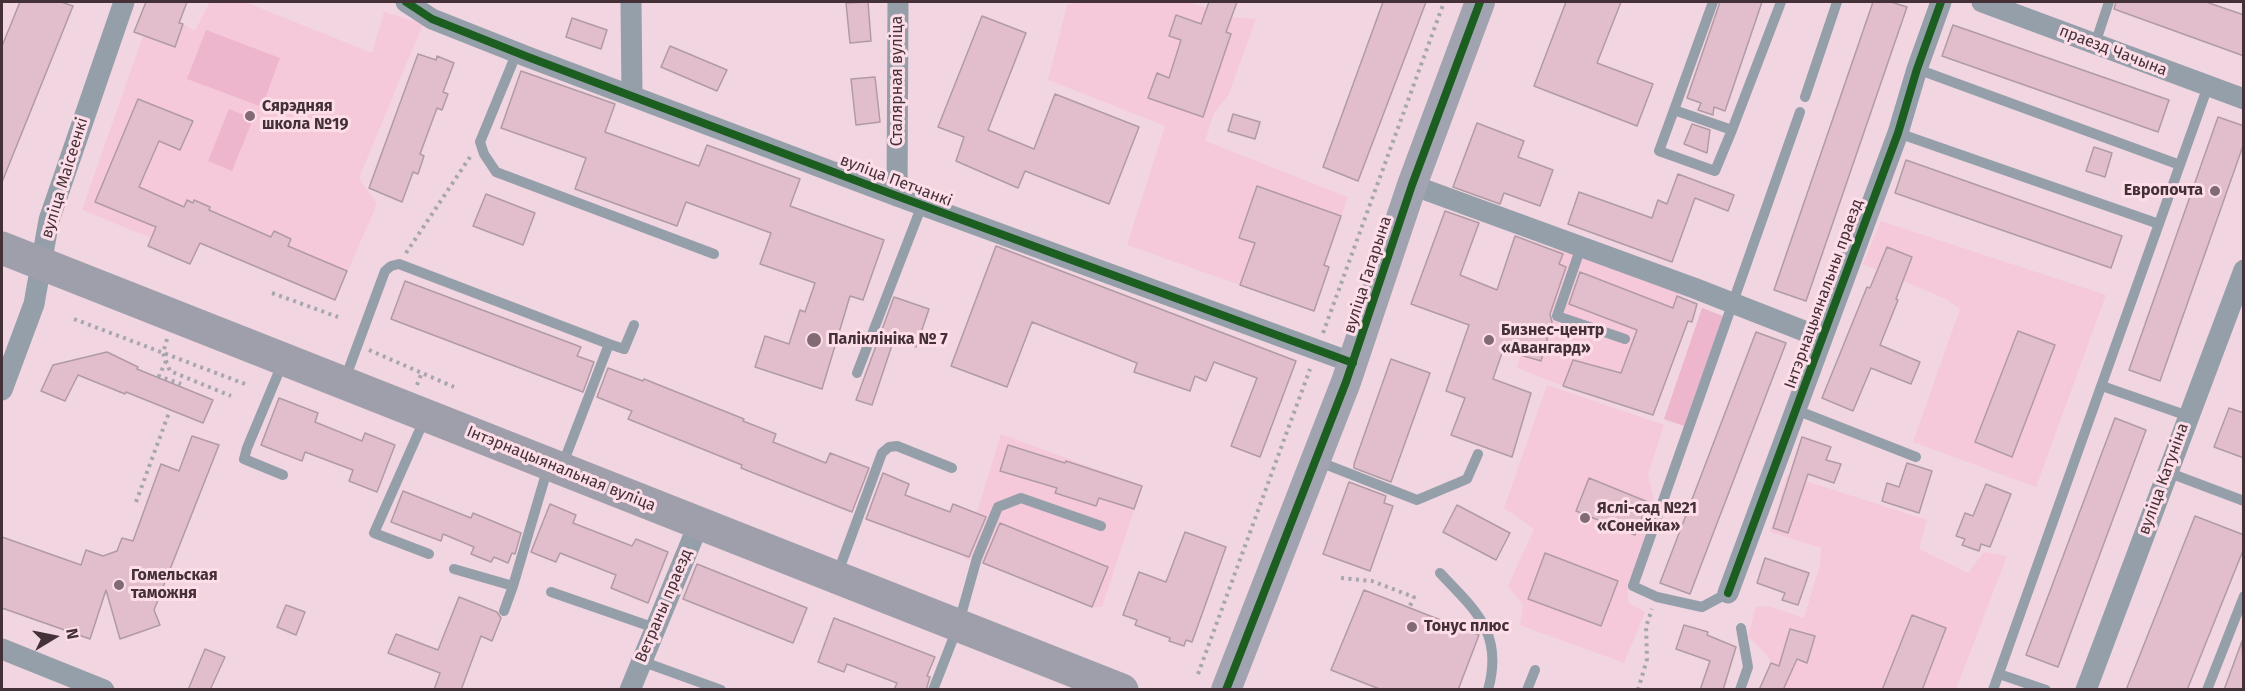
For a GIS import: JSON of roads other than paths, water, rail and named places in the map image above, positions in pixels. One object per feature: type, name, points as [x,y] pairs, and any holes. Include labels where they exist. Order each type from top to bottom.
[{"type":"main road","name":"Інтэрнацыянальная вуліца","points":[[2,248],[1122,690]]},
{"type":"street","name":"вуліца Маісеенкі","points":[[2,390],[34,304],[49,220],[124,2]]},
{"type":"street","name":"вуліца Петчанкі","points":[[406,2],[432,20],[897,196],[1353,363]]},
{"type":"street","points":[[631,2],[632,94]]},
{"type":"street","name":"Сталярная вуліца","points":[[897,196],[898,2]]},
{"type":"street","name":"вуліца Гагарына","points":[[1226,690],[1353,363],[1412,185],[1480,2]]},
{"type":"street","name":"Інтэрнацыянальны праезд","points":[[1728,593],[1898,133],[1917,69],[1941,2]]},
{"type":"street","name":"праезд Чачына","points":[[1982,2],[2244,99]]},
{"type":"street","name":"Інтэрнацыянальны праезд","points":[[1412,185],[1694,288],[1822,338]]},
{"type":"street","name":"вуліца Катуніна","points":[[2086,690],[2244,270]]},
{"type":"street","name":"Ветраны праезд","points":[[630,690],[699,523]]},
{"type":"street","points":[[2,649],[104,690]]},
{"type":"lane","points":[[1713,2],[1659,151],[1715,171],[1781,2]]},
{"type":"lane","points":[[1805,97],[1837,2]]},
{"type":"lane","points":[[2095,44],[2109,2]]},
{"type":"lane","points":[[517,52],[480,142],[484,154],[496,172],[714,254]]},
{"type":"lane","points":[[1917,69],[2180,165]]},
{"type":"lane","points":[[1993,690],[2208,86]]},
{"type":"lane","points":[[1674,110],[1732,130]]},
{"type":"lane","points":[[1728,593],[1702,607],[1657,597],[1634,586],[1800,112]]},
{"type":"lane","points":[[1898,133],[2159,224]]},
{"type":"lane","points":[[857,373],[922,205]]},
{"type":"lane","points":[[1581,247],[1557,316],[1625,339]]},
{"type":"lane","points":[[344,382],[385,271],[399,264],[624,350],[634,325]]},
{"type":"lane","points":[[504,611],[555,466],[609,344]]},
{"type":"lane","points":[[283,475],[244,459],[284,359]]},
{"type":"lane","points":[[2102,386],[2188,416]]},
{"type":"lane","points":[[1796,410],[1916,457]]},
{"type":"lane","points":[[426,415],[374,533],[429,554]]},
{"type":"lane","points":[[836,578],[882,453],[889,447],[897,446],[952,468]]},
{"type":"lane","points":[[1316,461],[1417,500],[1467,479],[1478,454]]},
{"type":"lane","points":[[2167,472],[2244,501]]},
{"type":"lane","points":[[933,690],[958,626],[977,558],[998,507],[1021,498],[1101,526]]},
{"type":"lane","points":[[454,569],[513,586]]},
{"type":"lane","points":[[1440,573],[1479,614],[1491,640],[1494,669],[1488,690]]},
{"type":"lane","points":[[551,592],[655,628]]},
{"type":"lane","points":[[2207,690],[2244,596]]},
{"type":"lane","points":[[1740,690],[1748,667],[1741,628]]},
{"type":"lane","points":[[641,661],[721,690]]},
{"type":"lane","points":[[1527,690],[1535,670]]},
{"type":"lane","points":[[1999,674],[2046,690]]},
{"type":"place","name":"Сярэдняя школа №19","points":[[250,116]]},
{"type":"place","name":"Европочта","points":[[2215,191]]},
{"type":"place","name":"Паліклініка № 7","points":[[814,340]]},
{"type":"place","name":"Бизнес-центр «Авангард»","points":[[1489,340]]},
{"type":"place","name":"Яслі-сад №21 «Сонейка»","points":[[1585,518]]},
{"type":"place","name":"Гомельская таможня","points":[[119,585]]},
{"type":"place","name":"Тонус плюс","points":[[1412,627]]}]
